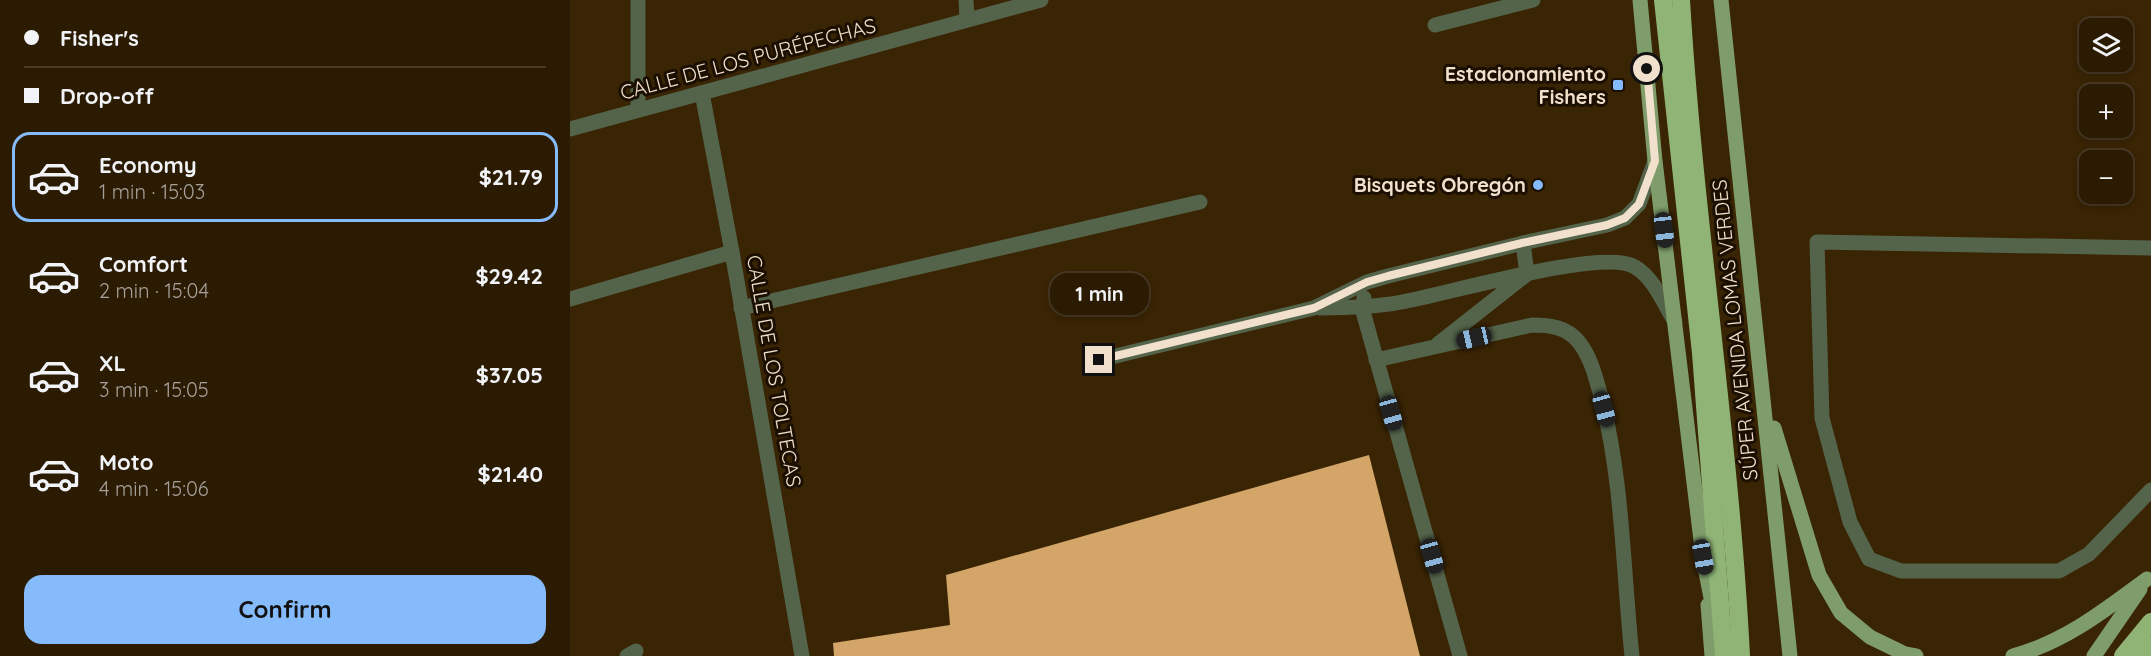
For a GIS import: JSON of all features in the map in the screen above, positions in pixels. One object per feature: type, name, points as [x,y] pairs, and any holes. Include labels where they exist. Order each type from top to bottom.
[{"type":"highway","points":[[1663,0],[1701,352],[1723,656]]},
{"type":"highway","points":[[1681,0],[1686,82],[1735,552],[1741,656]]},
{"type":"highway","points":[[2124,656],[2151,622]]},
{"type":"highway","points":[[2143,656],[2151,646]]},
{"type":"main road","points":[[1640,0],[1655,161],[1703,557],[1712,656]]},
{"type":"main road","name":"SÚPER AVENIDA LOMAS VERDES","points":[[1721,0],[1790,656]]},
{"type":"main road","points":[[1764,396],[1819,575],[1841,613],[1870,636],[1905,654],[1916,656]]},
{"type":"main road","points":[[1703,557],[1723,656]]},
{"type":"main road","points":[[2013,656],[2037,650],[2061,638],[2149,577]]},
{"type":"main road","points":[[2094,656],[2149,577]]},
{"type":"street","points":[[638,0],[638,110]]},
{"type":"street","points":[[966,0],[967,20]]},
{"type":"street","name":"CALLE DE LOS PURÉPECHAS","points":[[570,129],[1041,0]]},
{"type":"street","points":[[1435,25],[1533,0]]},
{"type":"street","name":"CALLE DE LOS TOLTECAS","points":[[702,93],[802,656]]},
{"type":"street","points":[[1099,360],[1314,308],[1367,282],[1388,276],[1607,225],[1625,218],[1639,204],[1655,161]]},
{"type":"street","points":[[741,308],[1200,202]]},
{"type":"street","points":[[2151,248],[1818,242],[1822,418],[1850,522],[1869,559],[1901,571],[2059,571],[2089,554],[2151,490]]},
{"type":"street","points":[[1522,243],[1527,274]]},
{"type":"street","points":[[570,299],[732,252]]},
{"type":"street","points":[[1314,308],[1362,308],[1404,302],[1555,268],[1614,262],[1634,266],[1649,279],[1675,322]]},
{"type":"street","points":[[1434,347],[1527,274]]},
{"type":"street","points":[[1367,282],[1362,308],[1460,656]]},
{"type":"street","points":[[1376,360],[1532,325],[1549,324],[1565,330],[1578,342],[1593,368],[1609,429],[1618,489],[1632,656]]},
{"type":"building","points":[[1369,455],[1420,656],[834,656],[833,643],[950,625],[946,575]]},
{"type":"place","name":"Estacionamiento Fishers","points":[[1618,85]]},
{"type":"place","name":"Bisquets Obregón","points":[[1538,185]]},
{"type":"route","points":[[1099,360],[1314,308],[1367,282],[1522,243],[1607,225],[1625,218],[1639,204],[1655,161],[1647,69]]}]
